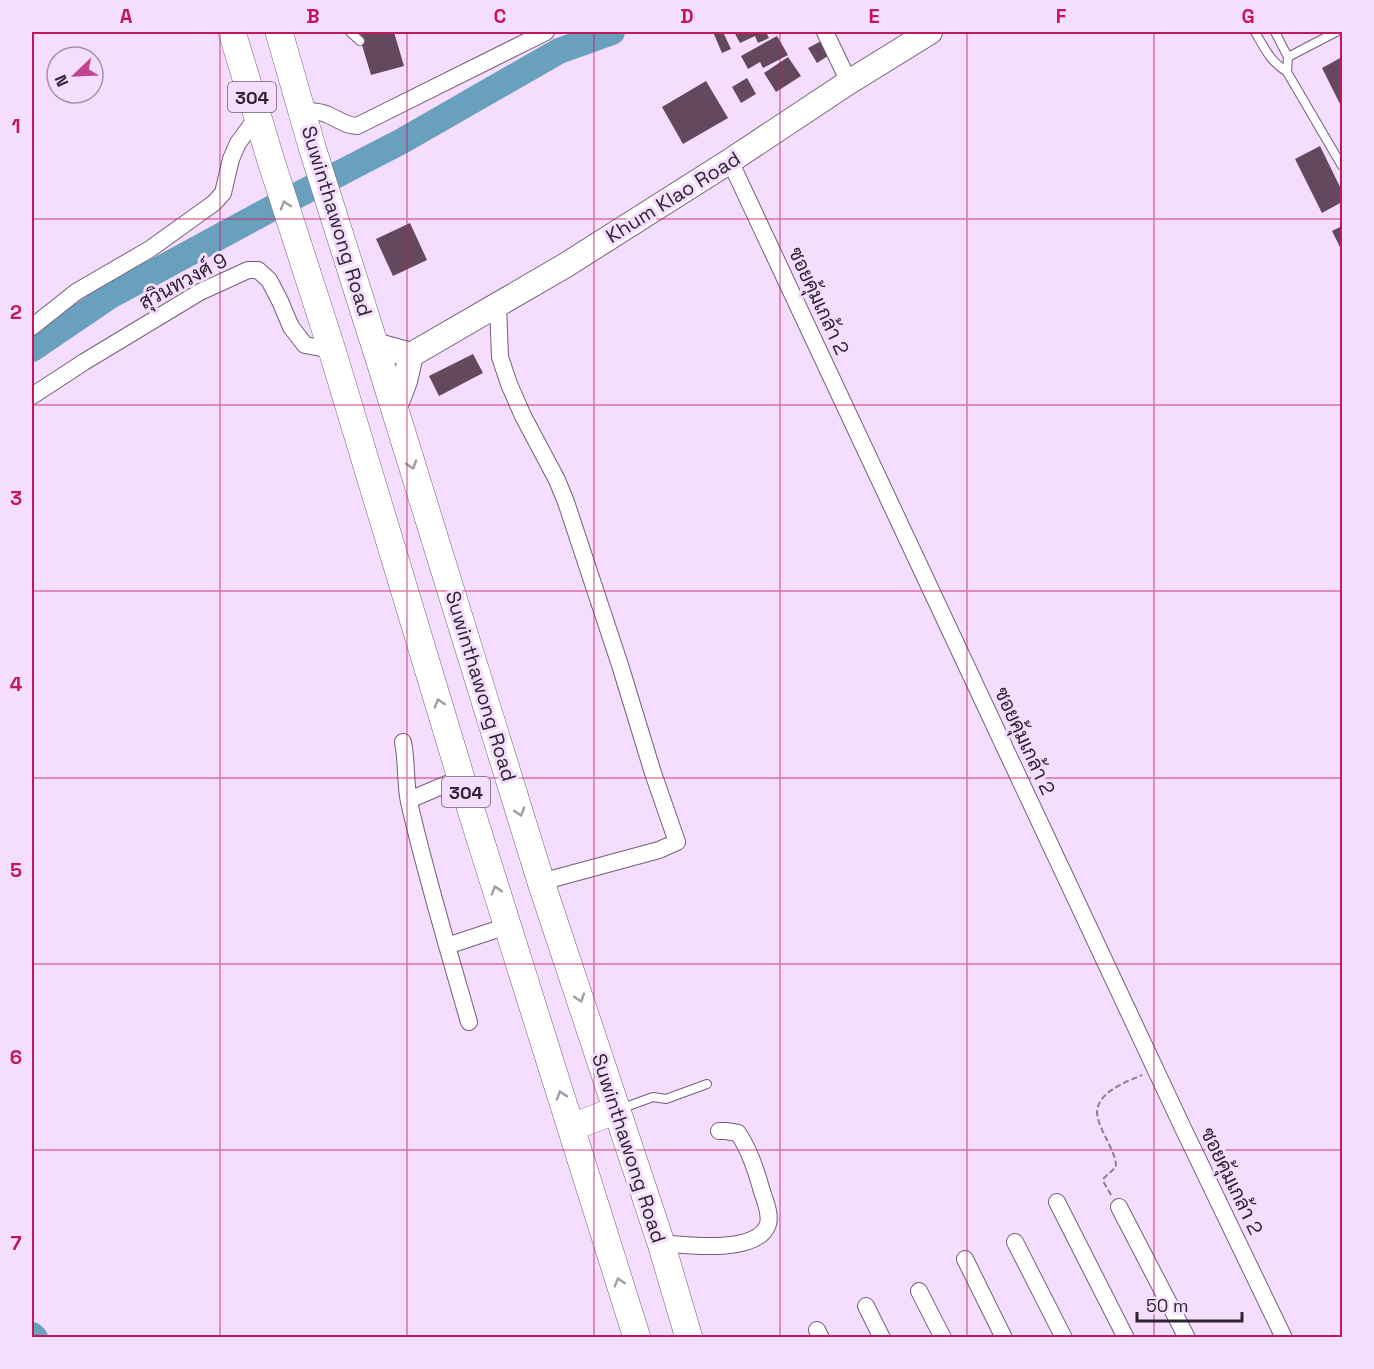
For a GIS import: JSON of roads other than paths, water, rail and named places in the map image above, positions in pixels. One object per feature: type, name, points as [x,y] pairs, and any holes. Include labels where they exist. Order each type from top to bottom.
[{"type":"highway","name":"304","points":[[232,32],[332,350],[461,778],[637,1338]]},
{"type":"highway","name":"Suwinthawong Road","points":[[279,32],[312,147],[541,882],[661,1243],[689,1338]]},
{"type":"highway","points":[[572,1127],[617,1110]]},
{"type":"main road","name":"Khum Klao Road","points":[[411,355],[566,265],[928,32]]},
{"type":"main road","points":[[375,345],[411,355],[405,381],[394,410]]},
{"type":"street","points":[[302,110],[325,113],[352,126],[357,126],[546,32]]},
{"type":"street","points":[[825,32],[849,82]]},
{"type":"street","points":[[33,324],[76,292],[150,249],[214,203],[223,192],[231,159],[238,143],[258,116]]},
{"type":"street","name":"ซอยคุ้มเกล้า 2","points":[[730,161],[1284,1338]]},
{"type":"street","name":"สุวินทวงศ์ 9","points":[[32,396],[200,292],[248,270],[258,270],[269,280],[291,327],[305,345],[332,350]]},
{"type":"street","points":[[498,305],[500,357],[523,416],[566,502],[677,843],[541,882]]},
{"type":"street","points":[[403,742],[409,800],[469,1022]]},
{"type":"street","points":[[409,800],[461,778]]},
{"type":"street","points":[[447,946],[507,926]]},
{"type":"street","points":[[661,1243],[739,1245],[755,1239],[768,1225],[769,1214],[744,1141],[738,1133],[719,1131]]},
{"type":"street","points":[[1058,1202],[1126,1338]]},
{"type":"street","points":[[1119,1208],[1180,1335]]},
{"type":"street","points":[[1014,1242],[1064,1338]]},
{"type":"street","points":[[965,1258],[1004,1338]]},
{"type":"street","points":[[919,1291],[943,1338]]},
{"type":"street","points":[[866,1306],[882,1338]]},
{"type":"lane","points":[[350,32],[360,41]]},
{"type":"lane","points":[[1255,32],[1269,57],[1287,72],[1342,166]]},
{"type":"lane","points":[[1275,32],[1288,57],[1287,72]]},
{"type":"lane","points":[[1288,57],[1336,32]]},
{"type":"lane","points":[[617,1110],[652,1097],[666,1099],[707,1084]]},
{"type":"waterway","points":[[32,349],[110,296],[402,141],[559,51],[612,32]]},
{"type":"waterway","points":[[32,1335],[35,1338]]}]
